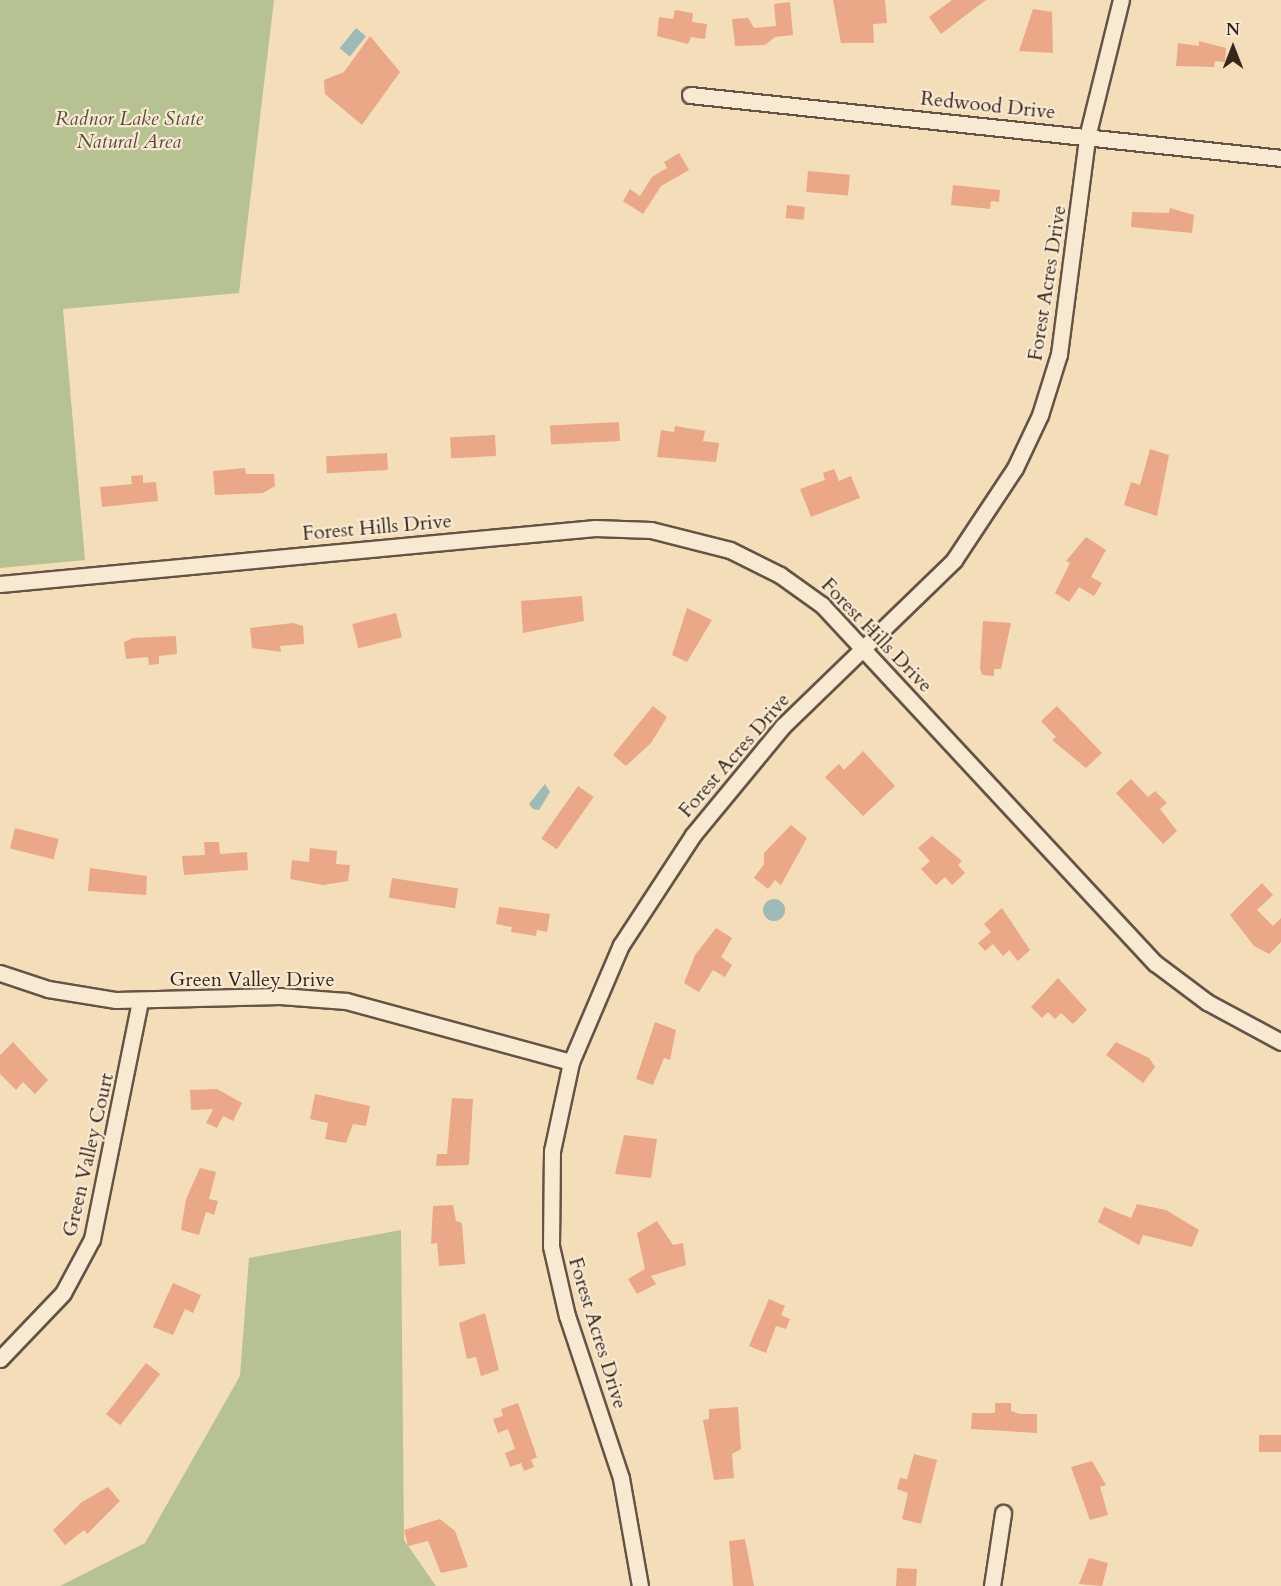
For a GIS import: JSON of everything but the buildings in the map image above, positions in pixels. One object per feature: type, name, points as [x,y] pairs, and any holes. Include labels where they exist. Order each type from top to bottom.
[{"type":"street","name":"Forest Acres Drive","points":[[640,1586],[621,1478],[567,1316],[551,1246],[552,1150],[571,1062],[611,964],[671,865],[754,758],[965,546],[1032,434],[1066,323],[1087,137],[1121,0]]},
{"type":"street","name":"Redwood Drive","points":[[690,95],[1281,158]]},
{"type":"street","name":"Forest Hills Drive","points":[[0,584],[595,528],[651,530],[730,550],[780,575],[822,605],[865,648],[1155,963],[1207,1002],[1281,1042]]},
{"type":"street","name":"Green Valley Drive","points":[[0,973],[70,994],[141,1000],[280,996],[346,1000],[571,1062]]},
{"type":"street","name":"Green Valley Court","points":[[0,1359],[63,1293],[92,1239],[141,1000]]},
{"type":"street","points":[[992,1586],[1003,1512]]},
{"type":"green space","name":"Radnor Lake State Natural Area","points":[[0,0],[274,0],[239,293],[63,309],[85,560],[0,568]]},
{"type":"green space","points":[[401,1230],[404,1540],[436,1586],[60,1586],[145,1543],[240,1376],[249,1258]]},
{"type":"water","points":[[356,28],[366,36],[350,56],[340,48]]},
{"type":"water","points":[[545,784],[550,792],[539,810],[533,809],[529,804]]},
{"type":"water","points":[[774,899],[782,902],[785,910],[782,918],[774,921],[766,918],[763,910],[766,902]]}]
